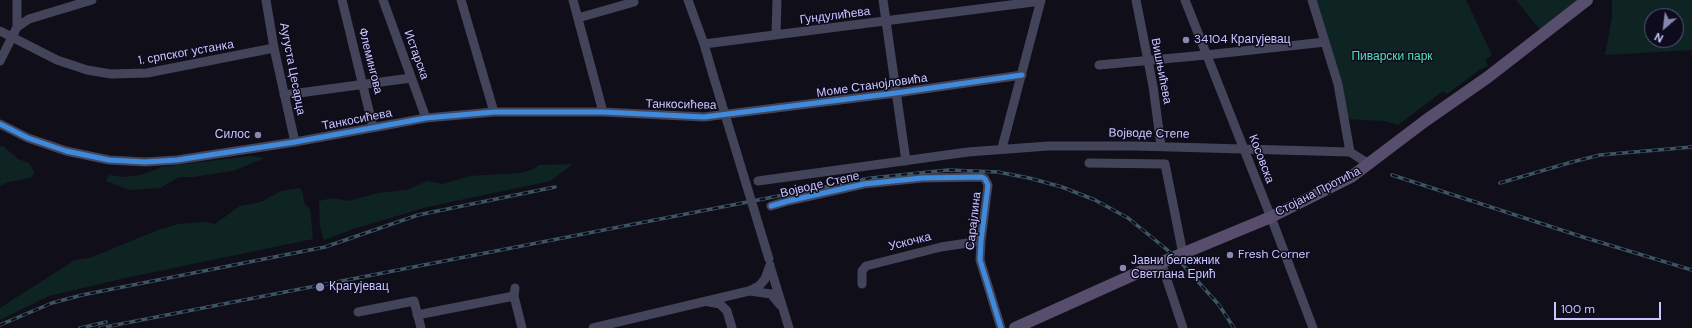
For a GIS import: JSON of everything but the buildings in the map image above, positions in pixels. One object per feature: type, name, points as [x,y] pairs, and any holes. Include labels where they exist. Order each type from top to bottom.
[{"type":"main road","name":"Стојана Протића","points":[[1015,328],[1162,262],[1271,217],[1341,183],[1488,77],[1587,0]]},
{"type":"street","points":[[0,62],[13,38],[17,27],[17,0]]},
{"type":"street","points":[[17,27],[30,20],[92,0]]},
{"type":"street","name":"Аугуста Цесарца","points":[[266,0],[274,48],[295,142]]},
{"type":"street","name":"Флемингова","points":[[342,0],[364,85],[373,127]]},
{"type":"street","name":"Истарска","points":[[383,0],[426,118]]},
{"type":"street","points":[[461,0],[494,112]]},
{"type":"street","points":[[573,0],[603,112]]},
{"type":"street","points":[[688,0],[704,44],[789,328]]},
{"type":"street","points":[[776,35],[777,0]]},
{"type":"street","points":[[882,0],[906,161]]},
{"type":"street","points":[[1002,148],[1041,0]]},
{"type":"street","name":"Гундулићева","points":[[704,44],[885,22],[1041,0]]},
{"type":"street","name":"Вишњићева","points":[[1136,0],[1162,146]]},
{"type":"street","name":"Косовска","points":[[1186,0],[1206,55],[1271,217],[1313,328]]},
{"type":"street","points":[[1312,0],[1338,84],[1350,152],[1369,164]]},
{"type":"street","points":[[578,18],[634,2]]},
{"type":"street","name":"1. српског устанка","points":[[0,31],[43,54],[72,66],[112,74],[147,73],[274,48]]},
{"type":"street","points":[[1099,65],[1325,42]]},
{"type":"street","name":"Моме Станојловића","points":[[724,115],[1022,75]]},
{"type":"street","points":[[284,95],[411,78]]},
{"type":"street","name":"Танкосићева","points":[[0,124],[28,138],[66,150],[109,160],[145,162],[177,160],[295,142],[426,118],[494,112],[603,112],[690,117],[724,115]]},
{"type":"street","name":"Војводе Степе","points":[[758,181],[1002,148],[1074,145],[1162,146],[1350,152]]},
{"type":"street","points":[[1089,163],[1165,164],[1183,254]]},
{"type":"street","name":"Војводе Степе","points":[[771,206],[864,184],[922,178],[982,177],[988,185]]},
{"type":"street","name":"Сарајлина","points":[[988,185],[980,260],[1001,328]]},
{"type":"street","name":"Ускочка","points":[[862,284],[862,271],[866,266],[941,247],[981,241]]},
{"type":"street","points":[[593,328],[749,291],[759,286],[765,280],[770,262]]},
{"type":"street","points":[[1162,262],[1183,328]]},
{"type":"street","points":[[749,291],[766,293],[773,296],[784,312]]},
{"type":"street","points":[[417,315],[515,292],[522,328]]},
{"type":"street","points":[[727,311],[731,301],[737,294]]},
{"type":"street","points":[[358,312],[414,301],[421,328]]},
{"type":"street","points":[[707,301],[720,304],[727,311],[732,328]]},
{"type":"green space","name":"Пиварски парк","points":[[1313,0],[1466,0],[1492,55],[1485,60],[1488,66],[1479,70],[1447,94],[1443,91],[1398,125],[1384,121],[1346,119]]},
{"type":"green space","points":[[1516,0],[1580,0],[1542,32]]},
{"type":"green space","points":[[1612,0],[1692,0],[1692,50],[1605,55],[1612,18]]},
{"type":"green space","points":[[0,146],[3,146],[18,159],[29,163],[35,173],[30,178],[8,182],[0,186]]},
{"type":"green space","points":[[250,156],[265,158],[233,171],[193,177],[179,177],[160,188],[130,190],[106,181],[109,175],[123,177],[141,175],[162,167]]},
{"type":"green space","points":[[573,164],[550,181],[427,207],[353,229],[324,240],[320,226],[319,201],[333,198],[349,201],[378,193],[407,190],[427,181],[443,184],[470,176],[521,173],[534,169],[539,165]]},
{"type":"green space","points":[[300,188],[303,194],[304,203],[310,209],[313,239],[125,278],[49,296],[0,320],[0,308],[75,260],[90,258],[158,230],[179,224],[204,222],[215,224],[240,206],[261,202],[281,191]]},
{"type":"railway","points":[[1500,183],[1600,155],[1692,147]]},
{"type":"railway","points":[[100,328],[871,178],[948,170],[998,172],[1029,178],[1062,187],[1095,200],[1128,218],[1176,257],[1219,305],[1234,328]]},
{"type":"railway","points":[[1392,175],[1586,238],[1692,270]]},
{"type":"railway","points":[[0,325],[52,303],[82,295],[325,247],[418,215],[555,187]]},
{"type":"railway","points":[[80,328],[106,322]]},
{"type":"cycle path","points":[[0,124],[28,138],[66,151],[109,160],[145,162],[177,160],[295,142],[426,118],[494,112],[603,112],[704,117],[896,93],[1022,75]]},
{"type":"cycle path","points":[[771,206],[864,184],[922,178],[982,177],[988,185],[980,260],[1001,328]]},
{"type":"place","name":"34104 Крагујевац","points":[[1186,40]]},
{"type":"place","name":"Силос","points":[[258,135]]},
{"type":"place","name":"Fresh Corner","points":[[1230,255]]},
{"type":"place","name":"Јавни бележник Светлана Ерић","points":[[1123,268]]},
{"type":"place","name":"Крагујевац","points":[[320,287]]}]
